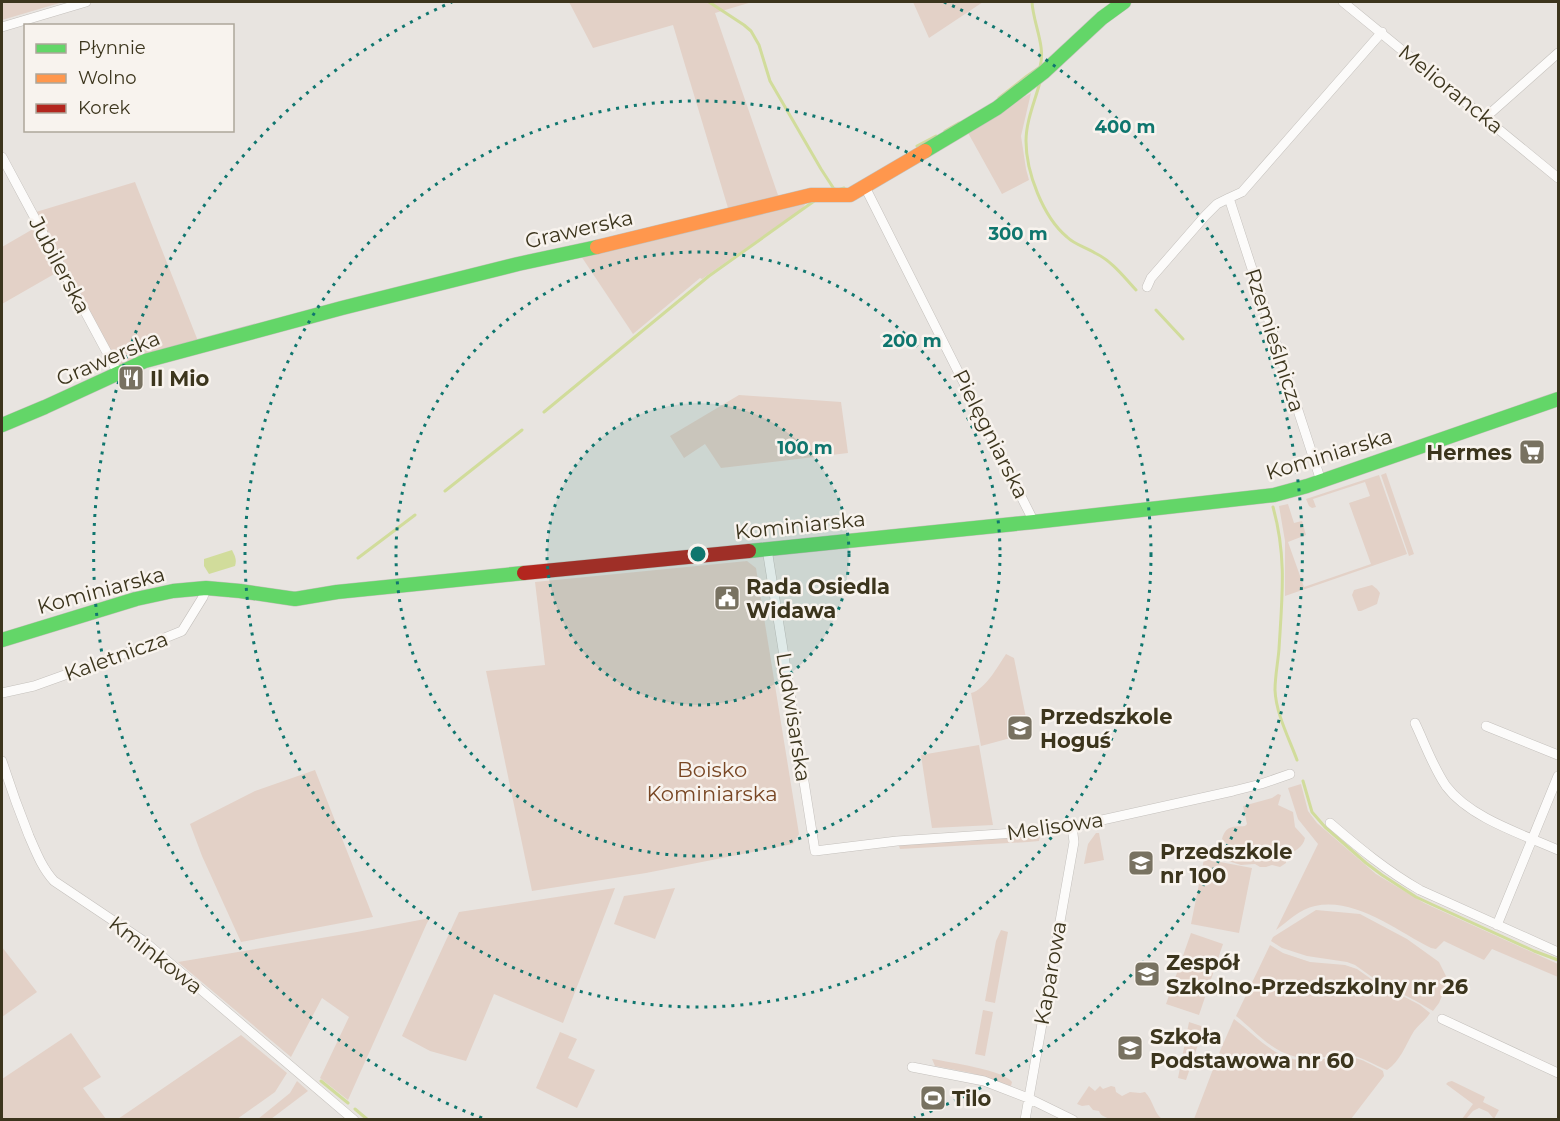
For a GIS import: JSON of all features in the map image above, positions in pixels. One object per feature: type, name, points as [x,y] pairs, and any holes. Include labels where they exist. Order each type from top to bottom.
[{"type":"street","points":[[2,27],[86,2]]},
{"type":"street","name":"Grawerska","points":[[2,425],[145,361],[167,354],[353,305],[810,195],[845,196],[854,193],[997,108],[1044,72],[1102,18],[1124,2]]},
{"type":"street","name":"Meliorancka","points":[[1343,2],[1558,178]]},
{"type":"street","points":[[1147,287],[1151,278],[1205,216],[1217,204],[1242,192],[1382,33]]},
{"type":"street","points":[[1486,117],[1558,53]]},
{"type":"street","name":"Jubilerska","points":[[2,157],[118,373]]},
{"type":"street","name":"Pielęgniarska","points":[[865,187],[1034,522]]},
{"type":"street","name":"Rzemieślnicza","points":[[1229,198],[1321,481]]},
{"type":"street","name":"Kominiarska","points":[[2,640],[136,599],[173,591],[206,588],[295,599],[348,590],[1034,522],[1274,495],[1558,399]]},
{"type":"street","name":"Ludwisarska","points":[[767,549],[815,850]]},
{"type":"street","name":"Kaletnicza","points":[[2,693],[34,686],[182,631],[206,588]]},
{"type":"street","points":[[1415,723],[1438,773],[1453,794],[1477,813],[1558,850]]},
{"type":"street","points":[[1486,726],[1558,754]]},
{"type":"street","name":"Kminkowa","points":[[2,761],[36,853],[54,881],[145,942],[354,1119]]},
{"type":"street","name":"Melisowa","points":[[815,850],[897,841],[1042,831],[1233,791],[1290,774]]},
{"type":"street","points":[[1497,925],[1558,776]]},
{"type":"street","points":[[1330,823],[1374,861],[1402,880],[1558,952]]},
{"type":"street","name":"Kaparowa","points":[[1025,1119],[1074,842],[1072,826]]},
{"type":"street","points":[[1442,1019],[1558,1073]]},
{"type":"street","points":[[912,1067],[970,1077],[1028,1098],[1073,1119]]},
{"type":"green space","points":[[2,2],[63,2],[2,20]]},
{"type":"green space","points":[[569,2],[752,2],[715,13],[779,198],[728,208],[673,25],[593,48]]},
{"type":"green space","points":[[913,2],[983,2],[929,38]]},
{"type":"green space","points":[[1031,93],[1021,136],[1029,180],[1002,194],[967,131]]},
{"type":"green space","points":[[135,182],[198,341],[119,365],[36,212]]},
{"type":"green space","points":[[806,203],[803,208],[702,279],[700,278],[633,334],[581,256]]},
{"type":"green space","points":[[33,229],[56,273],[2,304],[2,247]]},
{"type":"green space","points":[[739,395],[841,402],[848,453],[721,468],[705,444],[684,458],[670,436]]},
{"type":"green space","points":[[1386,473],[1414,554],[1409,556],[1381,475]]},
{"type":"green space","points":[[1379,475],[1407,554],[1285,596],[1285,541],[1279,506],[1288,504],[1294,523],[1302,521],[1306,535],[1288,542],[1304,587],[1371,564],[1349,503],[1370,496],[1365,482],[1313,499],[1316,507],[1309,506],[1306,499]]},
{"type":"green space","name":"Boisko Kominiarska","points":[[747,561],[756,568],[799,834],[793,844],[646,873],[532,891],[486,671],[545,665],[535,582]]},
{"type":"green space","points":[[1372,585],[1380,593],[1377,604],[1358,611],[1352,595],[1354,590]]},
{"type":"green space","points":[[1006,654],[1014,658],[1029,733],[981,746],[971,693],[986,683]]},
{"type":"green space","points":[[979,745],[993,825],[932,828],[921,755]]},
{"type":"green space","points":[[315,770],[373,917],[241,942],[190,824],[255,791]]},
{"type":"green space","points":[[1301,784],[1308,811],[1317,823],[1376,874],[1424,903],[1558,964],[1558,977],[1492,949],[1484,960],[1444,941],[1436,949],[1431,948],[1375,917],[1345,906],[1315,906],[1294,916],[1276,930],[1318,844],[1298,819],[1288,788]]},
{"type":"green space","points":[[1278,794],[1281,795],[1278,805],[1293,812],[1295,827],[1305,838],[1298,849],[1286,856],[1286,863],[1280,867],[1241,865],[1225,860],[1224,855],[1228,845],[1222,839],[1226,831],[1247,824],[1243,806],[1272,798]]},
{"type":"green space","points":[[1096,833],[1099,833],[1104,860],[1084,864],[1088,844]]},
{"type":"green space","points":[[1040,836],[1039,841],[1028,842],[900,849],[899,846],[901,844]]},
{"type":"green space","points":[[1204,859],[1252,868],[1239,933],[1191,924]]},
{"type":"green space","points":[[615,888],[563,1023],[494,994],[466,1061],[430,1051],[402,1036],[459,912]]},
{"type":"green space","points":[[675,888],[655,939],[614,924],[624,896]]},
{"type":"green space","points":[[1316,910],[1360,914],[1407,939],[1439,962],[1447,978],[1447,984],[1433,1011],[1379,982],[1355,965],[1307,956],[1282,948],[1271,941],[1273,937]]},
{"type":"green space","points":[[430,918],[348,1100],[320,1078],[349,1017],[322,998],[291,1057],[178,962],[357,932]]},
{"type":"green space","points":[[1001,930],[1008,932],[995,1003],[985,1001],[996,941]]},
{"type":"green space","points":[[1191,933],[1223,944],[1199,1015],[1166,1004]]},
{"type":"green space","points":[[1270,945],[1283,953],[1310,962],[1345,965],[1357,969],[1430,1013],[1414,1031],[1396,1062],[1387,1070],[1352,1055],[1300,1058],[1285,1053],[1270,1044],[1236,1016]]},
{"type":"green space","points":[[2,947],[37,992],[2,1017]]},
{"type":"green space","points":[[983,1010],[993,1012],[985,1056],[975,1054]]},
{"type":"green space","points":[[1234,1019],[1284,1056],[1308,1061],[1346,1057],[1357,1059],[1380,1069],[1384,1076],[1351,1119],[1194,1119]]},
{"type":"green space","points":[[1189,1022],[1204,1027],[1186,1080],[1178,1078]]},
{"type":"green space","points":[[560,1032],[577,1039],[568,1058],[595,1070],[577,1108],[536,1088]]},
{"type":"green space","points":[[71,1033],[101,1077],[83,1088],[106,1119],[2,1119],[2,1079]]},
{"type":"green space","points":[[241,1035],[287,1073],[275,1092],[237,1119],[118,1119]]},
{"type":"green space","points":[[932,1059],[998,1074],[1012,1082],[1011,1086],[971,1073],[935,1066]]},
{"type":"green space","points":[[297,1081],[308,1091],[271,1119],[258,1119],[290,1093]]},
{"type":"green space","points":[[1452,1081],[1485,1097],[1483,1102],[1499,1110],[1494,1119],[1488,1112],[1479,1108],[1466,1119],[1462,1119],[1473,1104],[1446,1084]]},
{"type":"green space","points":[[1089,1086],[1095,1091],[1100,1086],[1103,1089],[1115,1087],[1116,1092],[1122,1096],[1130,1092],[1145,1092],[1162,1119],[1110,1120],[1089,1105],[1077,1104]]},
{"type":"shaded area","points":[[232,550],[235,566],[209,574],[204,566],[204,559]]},
{"type":"waterway","points":[[709,2],[751,31],[759,45],[770,81],[821,169],[834,189],[844,188]]},
{"type":"waterway","points":[[999,98],[1040,67],[1041,51],[1032,2]]},
{"type":"waterway","points":[[1040,82],[1029,119],[1026,141],[1029,166],[1043,206],[1050,218],[1067,237],[1107,260],[1136,290]]},
{"type":"waterway","points":[[945,131],[959,123]]},
{"type":"waterway","points":[[917,146],[936,136]]},
{"type":"waterway","points":[[544,412],[709,276],[817,199]]},
{"type":"waterway","points":[[1156,310],[1183,339]]},
{"type":"waterway","points":[[445,491],[522,430]]},
{"type":"waterway","points":[[1273,507],[1282,560],[1275,690],[1280,717],[1297,760]]},
{"type":"waterway","points":[[358,558],[415,515]]},
{"type":"waterway","points":[[1303,781],[1312,812],[1325,827],[1382,875],[1416,897],[1558,960]]},
{"type":"waterway","points":[[321,1081],[348,1103]]},
{"type":"waterway","points":[[355,1109],[368,1120]]},
{"type":"traffic: fast","points":[[925,151],[997,108],[1044,72],[1102,18],[1124,2]]},
{"type":"traffic: fast","points":[[2,425],[145,361],[342,308],[518,264],[597,247]]},
{"type":"traffic: fast","points":[[749,551],[1274,495],[1307,486],[1558,399]]},
{"type":"traffic: fast","points":[[2,640],[136,599],[173,591],[206,588],[295,599],[337,592],[524,573]]},
{"type":"traffic: slow","points":[[597,247],[811,195],[850,195],[925,151]]},
{"type":"traffic: jam","points":[[524,573],[749,551]]},
{"type":"place","name":"Il Mio","points":[[131,378]]},
{"type":"place","name":"Hermes","points":[[1532,452]]},
{"type":"place","name":"Rada Osiedla Widawa","points":[[727,598]]},
{"type":"place","name":"Przedszkole Hoguś","points":[[1020,728]]},
{"type":"place","name":"Przedszkole nr 100","points":[[1141,863]]},
{"type":"place","name":"Zespół Szkolno-Przedszkolny nr 26","points":[[1147,974]]},
{"type":"place","name":"Szkoła Podstawowa nr 60","points":[[1130,1048]]},
{"type":"place","name":"Tilo","points":[[933,1098]]}]
